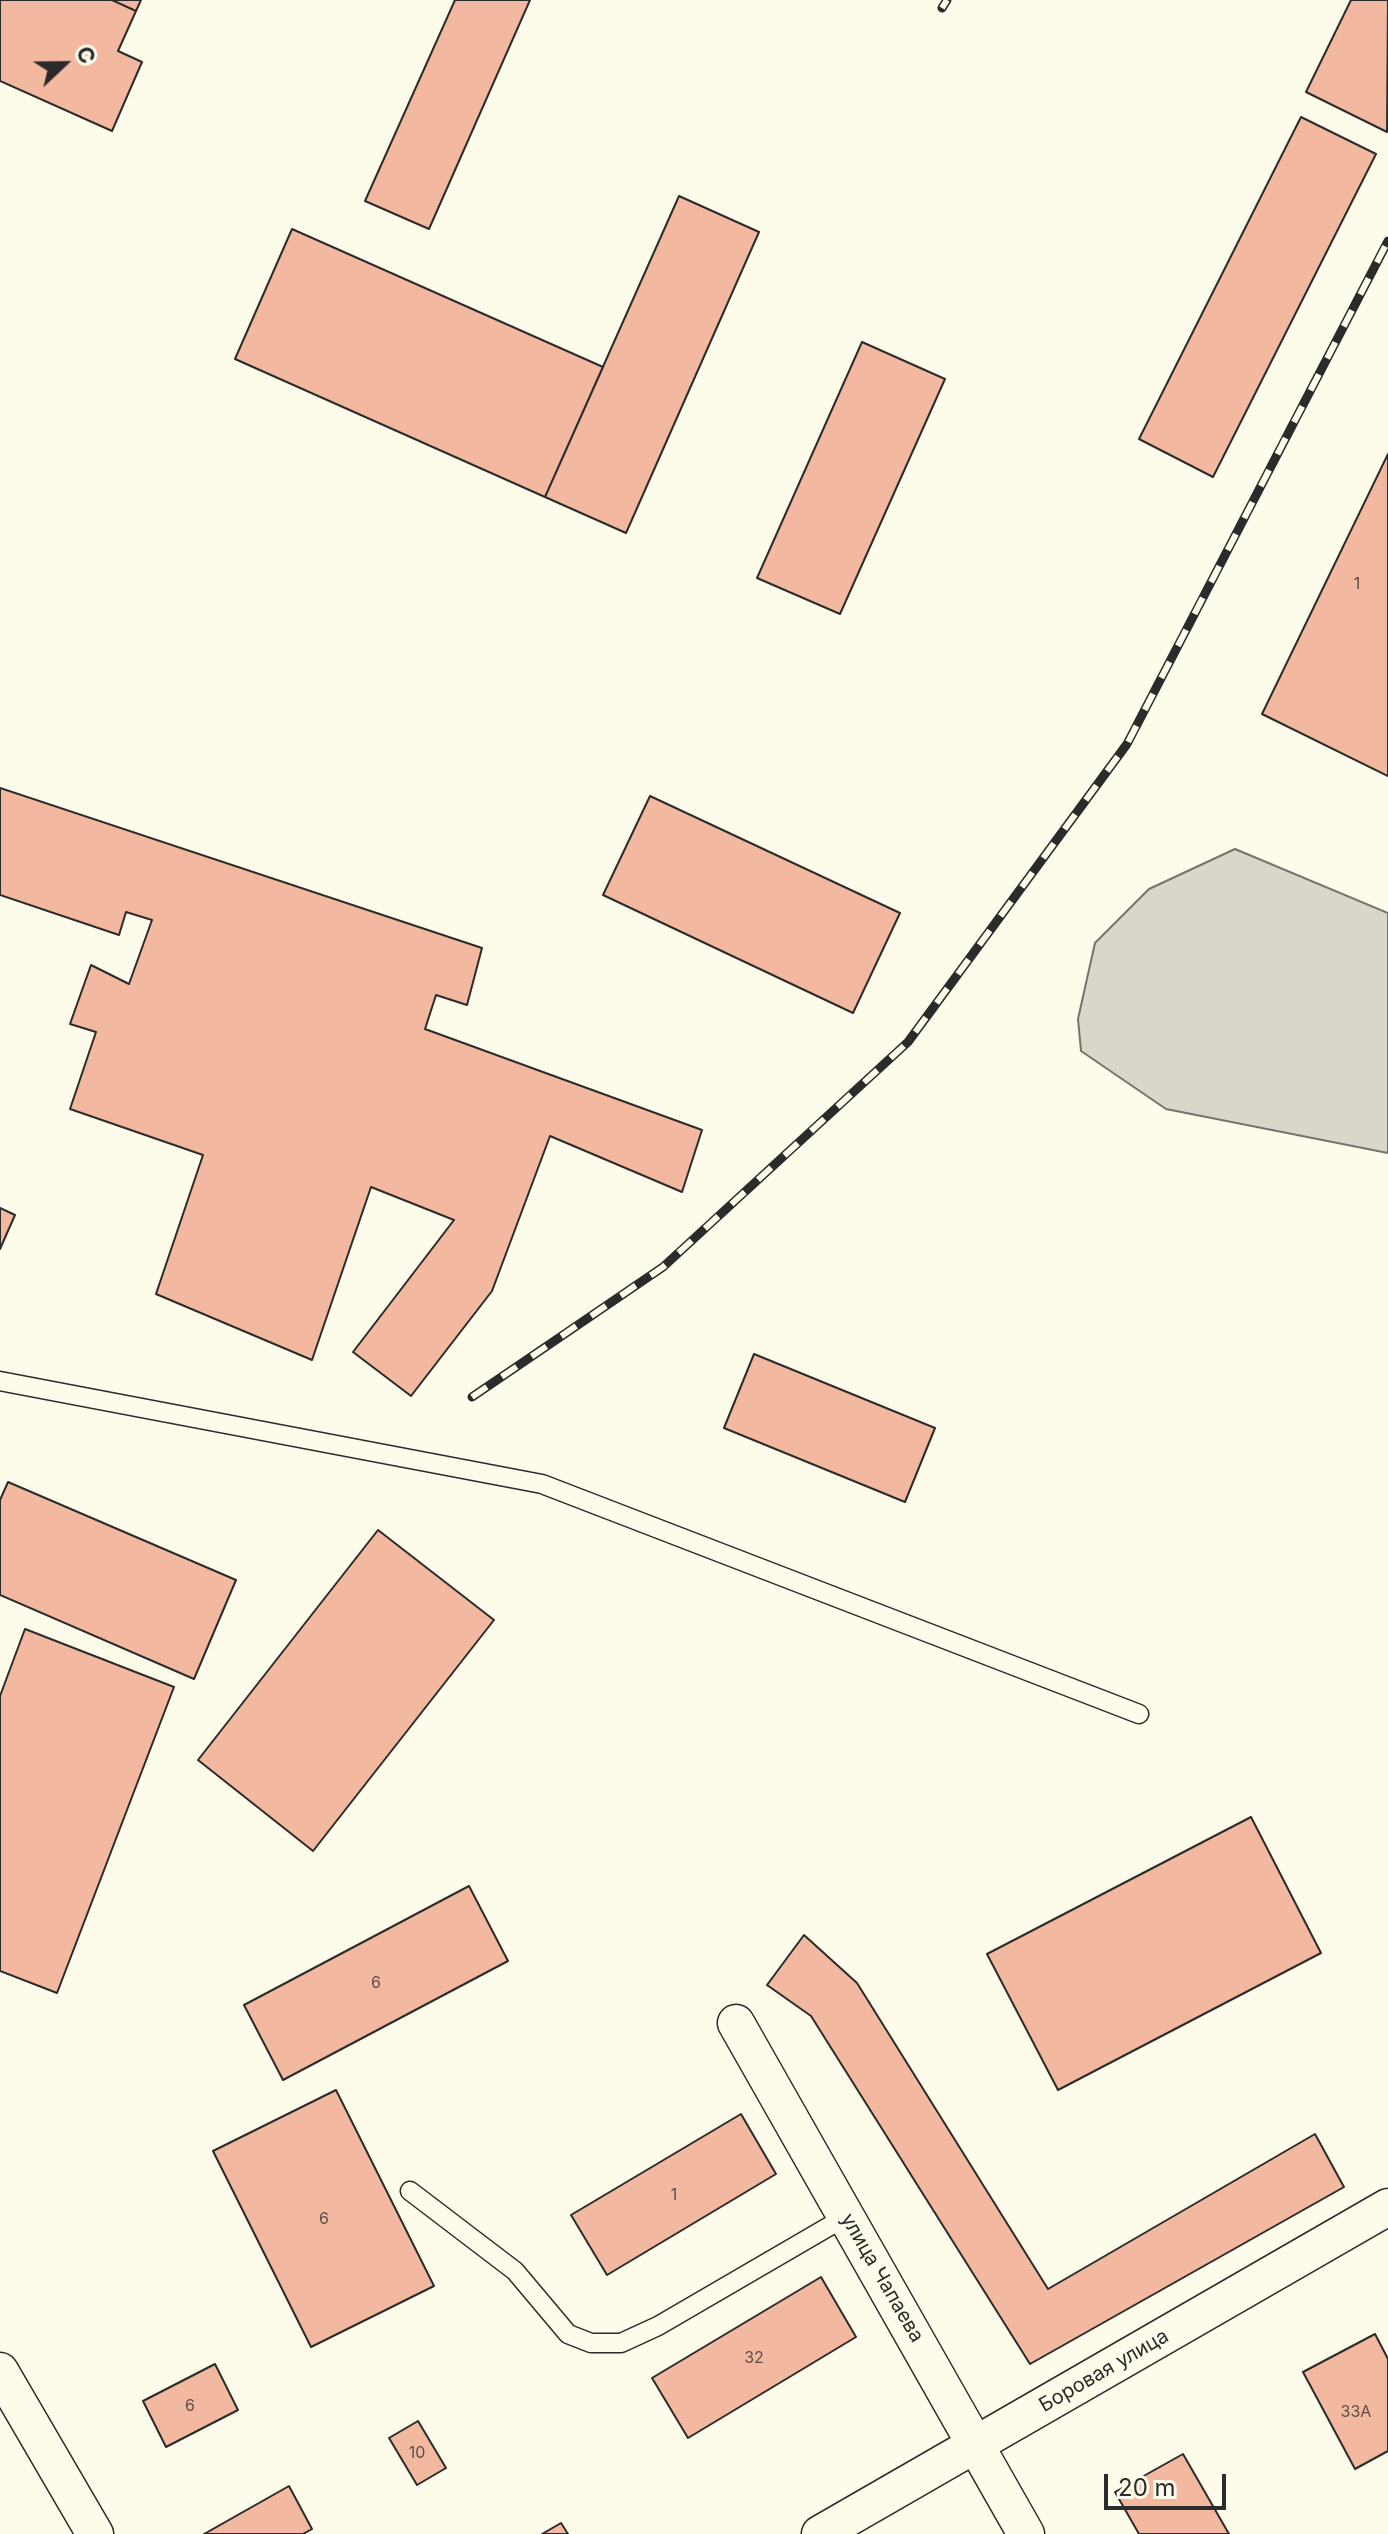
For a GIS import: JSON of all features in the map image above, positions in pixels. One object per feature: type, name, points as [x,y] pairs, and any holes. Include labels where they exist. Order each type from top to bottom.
[{"type":"street","name":"улица Чапаева","points":[[736,2023],[1026,2534]]},
{"type":"street","name":"Боровая улица","points":[[820,2534],[1388,2207]]},
{"type":"street","points":[[0,2371],[95,2534]]},
{"type":"lane","points":[[0,1381],[542,1484],[1139,1714]]},
{"type":"lane","points":[[410,2191],[515,2271],[568,2334],[591,2343],[621,2343],[658,2326],[847,2216]]},
{"type":"shaded area","points":[[1235,849],[1388,913],[1388,1153],[1166,1109],[1081,1051],[1078,1019],[1095,943],[1149,889]]},
{"type":"building","points":[[0,0],[112,0],[136,11],[118,51],[142,62],[112,131],[0,81]]},
{"type":"building","points":[[112,0],[141,0],[136,11]]},
{"type":"building","points":[[455,0],[530,0],[429,229],[365,201]]},
{"type":"building","points":[[1351,0],[1388,0],[1387,132],[1306,92]]},
{"type":"building","points":[[1301,117],[1376,154],[1213,477],[1139,439]]},
{"type":"building","points":[[679,196],[759,232],[626,533],[545,497]]},
{"type":"building","points":[[292,229],[603,367],[545,497],[235,359]]},
{"type":"building","points":[[862,342],[945,379],[840,614],[757,578]]},
{"type":"building","points":[[1388,454],[1388,776],[1262,714]]},
{"type":"building","points":[[0,788],[482,948],[467,1005],[436,995],[425,1029],[702,1130],[682,1192],[550,1136],[492,1291],[411,1396],[353,1352],[454,1220],[371,1187],[312,1360],[156,1294],[203,1155],[70,1109],[96,1032],[70,1024],[91,965],[129,984],[152,920],[126,912],[119,935],[0,895]]},
{"type":"building","points":[[650,796],[900,913],[853,1013],[603,895]]},
{"type":"building","points":[[0,1208],[15,1215],[0,1249]]},
{"type":"building","points":[[754,1354],[935,1428],[905,1502],[724,1428]]},
{"type":"building","points":[[8,1482],[236,1580],[194,1679],[0,1595],[0,1500]]},
{"type":"building","points":[[378,1530],[494,1620],[313,1851],[198,1760]]},
{"type":"building","points":[[25,1629],[174,1687],[57,1993],[0,1971],[0,1696]]},
{"type":"building","points":[[1251,1817],[1321,1953],[1058,2090],[987,1954]]},
{"type":"building","points":[[469,1886],[508,1961],[283,2080],[244,2005]]},
{"type":"building","points":[[804,1935],[857,1983],[1048,2289],[1315,2134],[1344,2187],[1030,2364],[811,2016],[767,1985]]},
{"type":"building","points":[[336,2090],[434,2286],[311,2347],[213,2151]]},
{"type":"building","points":[[741,2114],[776,2174],[607,2275],[571,2215]]},
{"type":"building","points":[[821,2277],[856,2337],[688,2438],[652,2378]]},
{"type":"building","points":[[1375,2334],[1388,2359],[1388,2451],[1355,2469],[1303,2372]]},
{"type":"building","points":[[215,2364],[238,2410],[166,2447],[143,2401]]},
{"type":"building","points":[[418,2421],[446,2468],[417,2485],[389,2438]]},
{"type":"building","points":[[1183,2454],[1229,2534],[1139,2534],[1115,2492]]},
{"type":"building","points":[[289,2486],[312,2529],[303,2534],[204,2534]]},
{"type":"building","points":[[561,2523],[568,2534],[542,2534]]},
{"type":"railway","points":[[942,8],[947,0]]},
{"type":"railway","points":[[472,1397],[663,1267],[908,1042],[1127,744],[1388,241]]}]
